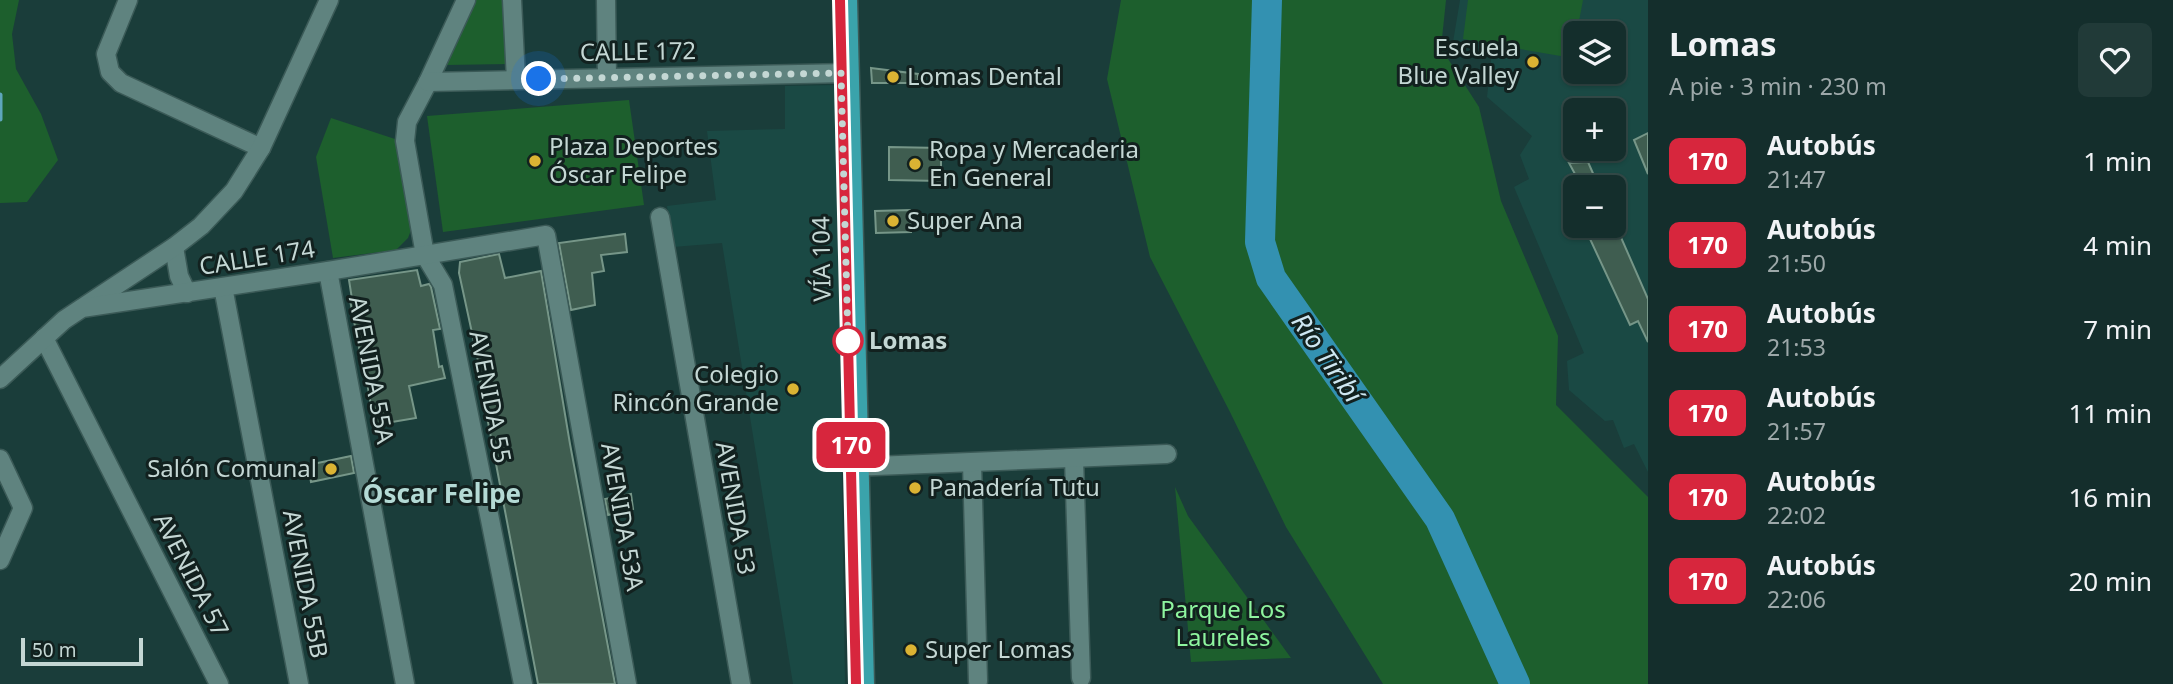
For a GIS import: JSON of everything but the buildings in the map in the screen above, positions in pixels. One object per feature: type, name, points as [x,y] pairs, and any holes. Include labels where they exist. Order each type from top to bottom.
[{"type":"main road","name":"VÍA 104","points":[[840,0],[845,73],[865,684]]},
{"type":"main road","name":"VÍA 104","points":[[845,73],[848,0]]},
{"type":"main road","name":"VÍA 104","points":[[856,468],[856,684]]},
{"type":"street","points":[[128,0],[106,54],[110,72],[121,83],[261,148]]},
{"type":"street","points":[[82,309],[174,247],[201,226],[234,191],[261,148],[328,0]]},
{"type":"street","points":[[428,82],[466,0]]},
{"type":"street","points":[[512,0],[516,80]]},
{"type":"street","points":[[606,0],[607,77]]},
{"type":"street","name":"CALLE 172","points":[[428,82],[845,73]]},
{"type":"street","name":"AVENIDA 55","points":[[428,82],[407,122],[405,141],[425,255],[443,285],[523,684]]},
{"type":"street","name":"AVENIDA 53","points":[[660,217],[741,684]]},
{"type":"street","name":"CALLE 174","points":[[0,379],[64,320],[82,309],[546,235]]},
{"type":"street","name":"AVENIDA 53A","points":[[546,235],[627,684]]},
{"type":"street","points":[[174,247],[179,276],[187,293]]},
{"type":"street","name":"AVENIDA 55A","points":[[328,271],[405,684]]},
{"type":"street","name":"AVENIDA 55B","points":[[223,286],[299,684]]},
{"type":"street","name":"AVENIDA 57","points":[[44,338],[219,684]]},
{"type":"street","points":[[856,468],[1167,454]]},
{"type":"street","points":[[0,459],[23,508],[0,560]]},
{"type":"street","points":[[1074,459],[1081,678]]},
{"type":"street","points":[[972,463],[978,681]]},
{"type":"shaded area","points":[[1460,0],[1648,0],[1648,472],[1634,444],[1624,448],[1613,420],[1605,421],[1569,390],[1567,361],[1584,353],[1514,187],[1529,179],[1520,155],[1532,136],[1487,97],[1492,52],[1453,42]]},
{"type":"shaded area","name":"Colegio Rincón Grande","points":[[836,85],[845,684],[793,684],[722,243],[673,247],[667,206],[716,200],[707,131],[785,129],[785,86]]},
{"type":"green space","points":[[0,0],[19,0],[12,34],[16,69],[41,114],[58,160],[27,202],[0,203]]},
{"type":"green space","points":[[474,0],[507,0],[509,64],[445,65]]},
{"type":"green space","points":[[1121,0],[1446,0],[1441,48],[1479,107],[1501,201],[1558,336],[1556,405],[1648,497],[1648,684],[1383,684],[1286,527],[1150,257],[1107,79]]},
{"type":"green space","points":[[1468,0],[1583,0],[1579,21],[1563,21],[1563,56],[1463,39]]},
{"type":"green space","name":"Plaza Deportes Óscar Felipe","points":[[629,100],[644,205],[443,232],[427,116]]},
{"type":"green space","points":[[331,118],[395,139],[411,230],[408,238],[396,250],[333,258],[316,157]]},
{"type":"green space","name":"Parque Los Laureles","points":[[1175,487],[1188,516],[1291,658],[1191,662]]},
{"type":"waterway","name":"Río Tiribí","points":[[1267,0],[1260,242],[1271,278],[1440,519],[1515,684]]},
{"type":"waterway","points":[[0,95],[0,119]]},
{"type":"bus line","name":"170","points":[[840,0],[856,684]]},
{"type":"place","name":"Escuela Blue Valley","points":[[1533,62]]},
{"type":"place","name":"Lomas Dental","points":[[893,77]]},
{"type":"place","name":"Plaza Deportes Óscar Felipe","points":[[535,161]]},
{"type":"place","name":"Ropa y Mercaderia En General","points":[[915,164]]},
{"type":"place","name":"Super Ana","points":[[893,221]]},
{"type":"place","name":"Lomas","points":[[848,341]]},
{"type":"place","name":"Colegio Rincón Grande","points":[[793,389]]},
{"type":"place","name":"Salón Comunal","points":[[331,469]]},
{"type":"place","name":"Panadería Tutu","points":[[915,488]]},
{"type":"place","name":"Super Lomas","points":[[911,650]]},
{"type":"district","name":"Óscar Felipe","points":[[442,494]]},
{"type":"route","points":[[539,79],[841,73],[848,341]]}]
